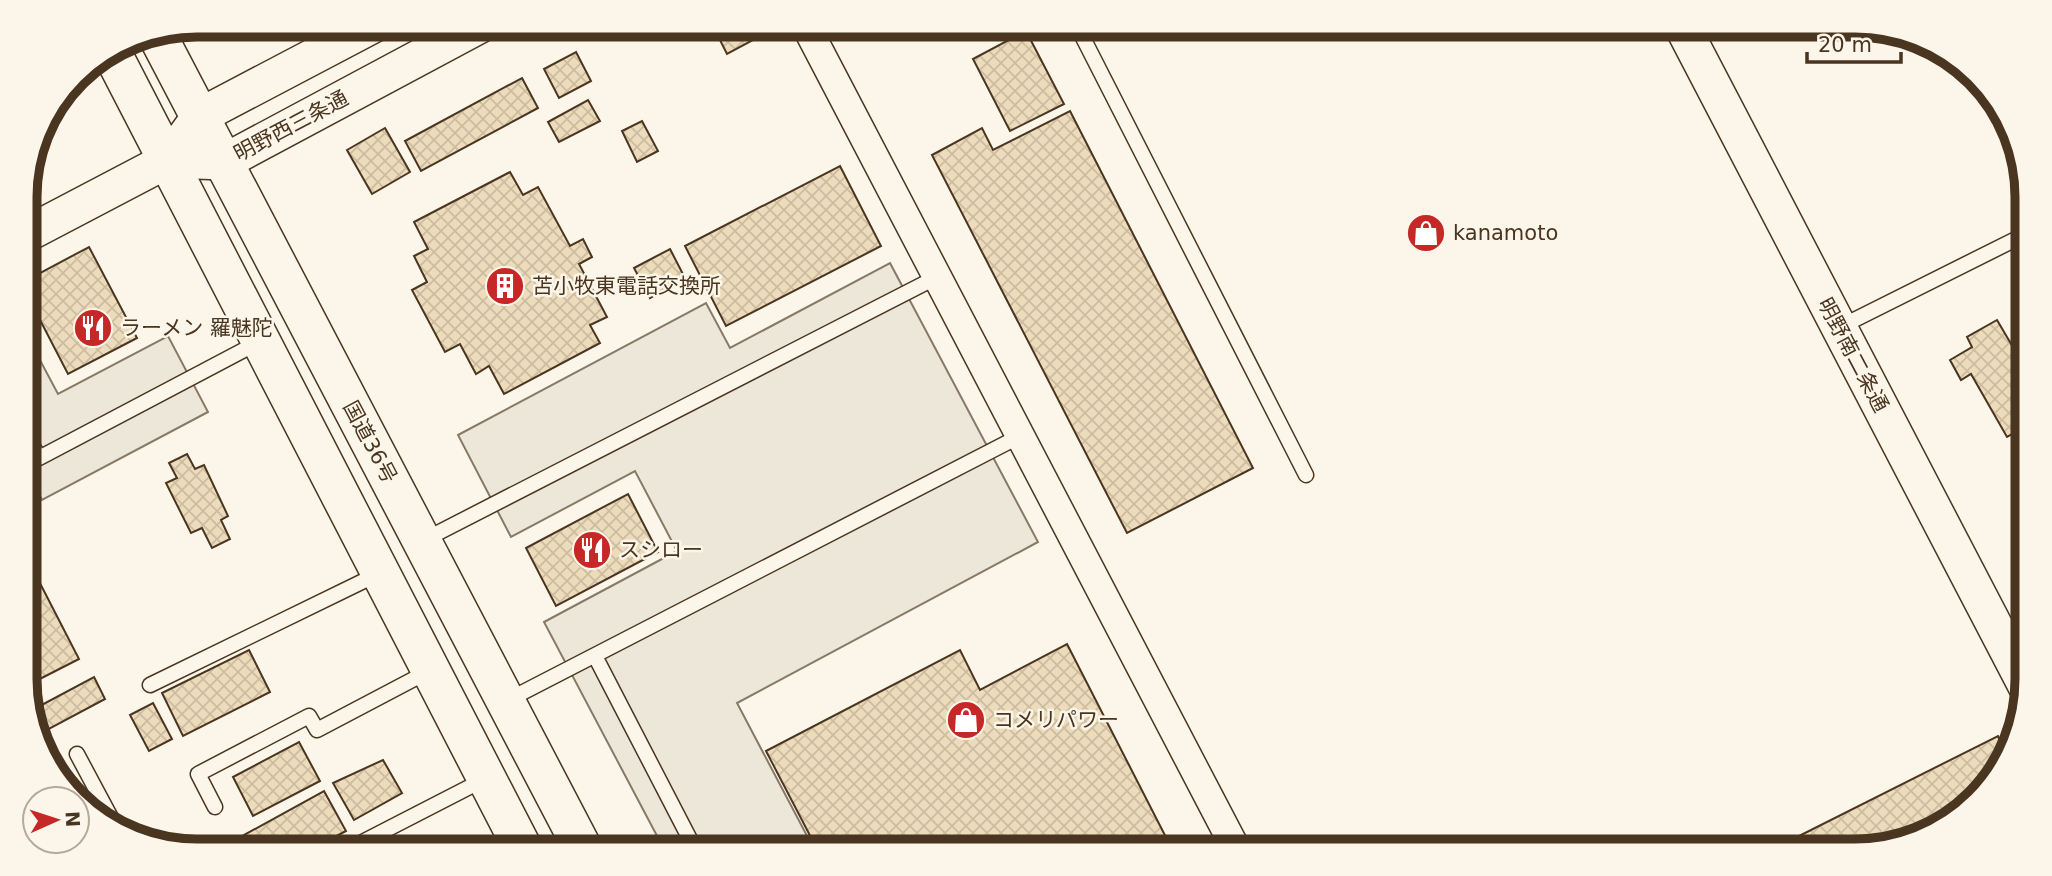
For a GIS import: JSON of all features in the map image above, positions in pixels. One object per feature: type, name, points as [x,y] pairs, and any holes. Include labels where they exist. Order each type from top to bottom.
[{"type":"highway","name":"国道36号","points":[[160,41],[578,839]]},
{"type":"highway","points":[[115,59],[518,839]]},
{"type":"street","points":[[37,229],[168,160],[200,116],[331,37]]},
{"type":"street","name":"明野西三条通","points":[[168,160],[224,162],[458,37]]},
{"type":"street","points":[[812,37],[1231,839]]},
{"type":"street","name":"明野南二条通","points":[[1688,37],[2015,665]]},
{"type":"lane","points":[[1083,37],[1306,475]]},
{"type":"lane","points":[[1839,328],[2015,240]]},
{"type":"lane","points":[[422,541],[937,277]]},
{"type":"lane","points":[[37,454],[39,458],[261,341]]},
{"type":"lane","points":[[506,701],[1020,436]]},
{"type":"lane","points":[[150,685],[381,573]]},
{"type":"lane","points":[[595,656],[690,839]]},
{"type":"lane","points":[[215,807],[198,774],[309,716],[317,730],[431,670]]},
{"type":"lane","points":[[77,754],[108,811]]},
{"type":"lane","points":[[370,839],[486,778]]},
{"type":"shaded area","points":[[890,263],[1038,542],[737,703],[809,839],[659,839],[544,622],[677,551],[635,471],[511,537],[458,435],[706,303],[730,348]]},
{"type":"shaded area","points":[[168,336],[208,412],[42,500],[37,490],[37,355],[58,394]]},
{"type":"building","points":[[718,37],[759,37],[727,54]]},
{"type":"building","points":[[1015,37],[1029,37],[1064,104],[1010,131],[973,59]]},
{"type":"building","points":[[576,52],[591,81],[559,98],[544,69]]},
{"type":"building","points":[[522,78],[538,108],[421,171],[405,141]]},
{"type":"building","points":[[588,100],[600,121],[559,142],[548,122]]},
{"type":"building","points":[[1070,111],[1253,468],[1127,533],[932,155],[982,128],[993,150]]},
{"type":"building","points":[[642,121],[658,151],[637,162],[622,131]]},
{"type":"building","points":[[385,128],[410,172],[372,194],[347,150]]},
{"type":"building","points":[[840,166],[881,246],[726,326],[685,246]]},
{"type":"building","name":"苫小牧東電話交換所","points":[[510,172],[523,195],[538,187],[570,246],[583,239],[592,257],[579,264],[607,317],[590,325],[600,343],[504,394],[489,366],[476,374],[460,344],[445,352],[412,290],[427,282],[414,256],[428,249],[414,222]]},
{"type":"building","points":[[89,247],[137,338],[68,374],[37,314],[37,275]]},
{"type":"building","points":[[670,249],[685,278],[650,298],[634,268]]},
{"type":"building","points":[[1997,320],[2015,351],[2015,433],[2007,437],[1971,374],[1961,380],[1950,360],[1972,347],[1967,337]]},
{"type":"building","points":[[187,454],[195,469],[204,465],[228,516],[221,520],[230,539],[212,548],[202,528],[191,533],[166,483],[177,478],[169,463]]},
{"type":"building","name":"スシロー","points":[[628,494],[658,552],[556,606],[526,548]]},
{"type":"building","points":[[37,577],[79,659],[37,680]]},
{"type":"building","name":"コメリパワー","points":[[1067,644],[1167,839],[812,839],[766,751],[960,650],[980,690]]},
{"type":"building","points":[[249,650],[270,692],[183,736],[162,693]]},
{"type":"building","points":[[94,677],[105,699],[47,730],[39,706]]},
{"type":"building","points":[[153,703],[172,739],[149,751],[130,715]]},
{"type":"building","points":[[1998,736],[2001,743],[1982,776],[1968,792],[1935,818],[1896,834],[1865,839],[1800,839],[1799,836]]},
{"type":"building","points":[[299,742],[320,781],[253,816],[233,777]]},
{"type":"building","points":[[383,760],[402,793],[354,820],[333,783]]},
{"type":"building","points":[[324,791],[346,831],[331,839],[237,839]]},
{"type":"place","name":"kanamoto","points":[[1426,233]]},
{"type":"place","name":"苫小牧東電話交換所","points":[[505,286]]},
{"type":"place","name":"ラーメン 羅魅陀","points":[[93,328]]},
{"type":"place","name":"スシロー","points":[[592,550]]},
{"type":"place","name":"コメリパワー","points":[[966,720]]}]
